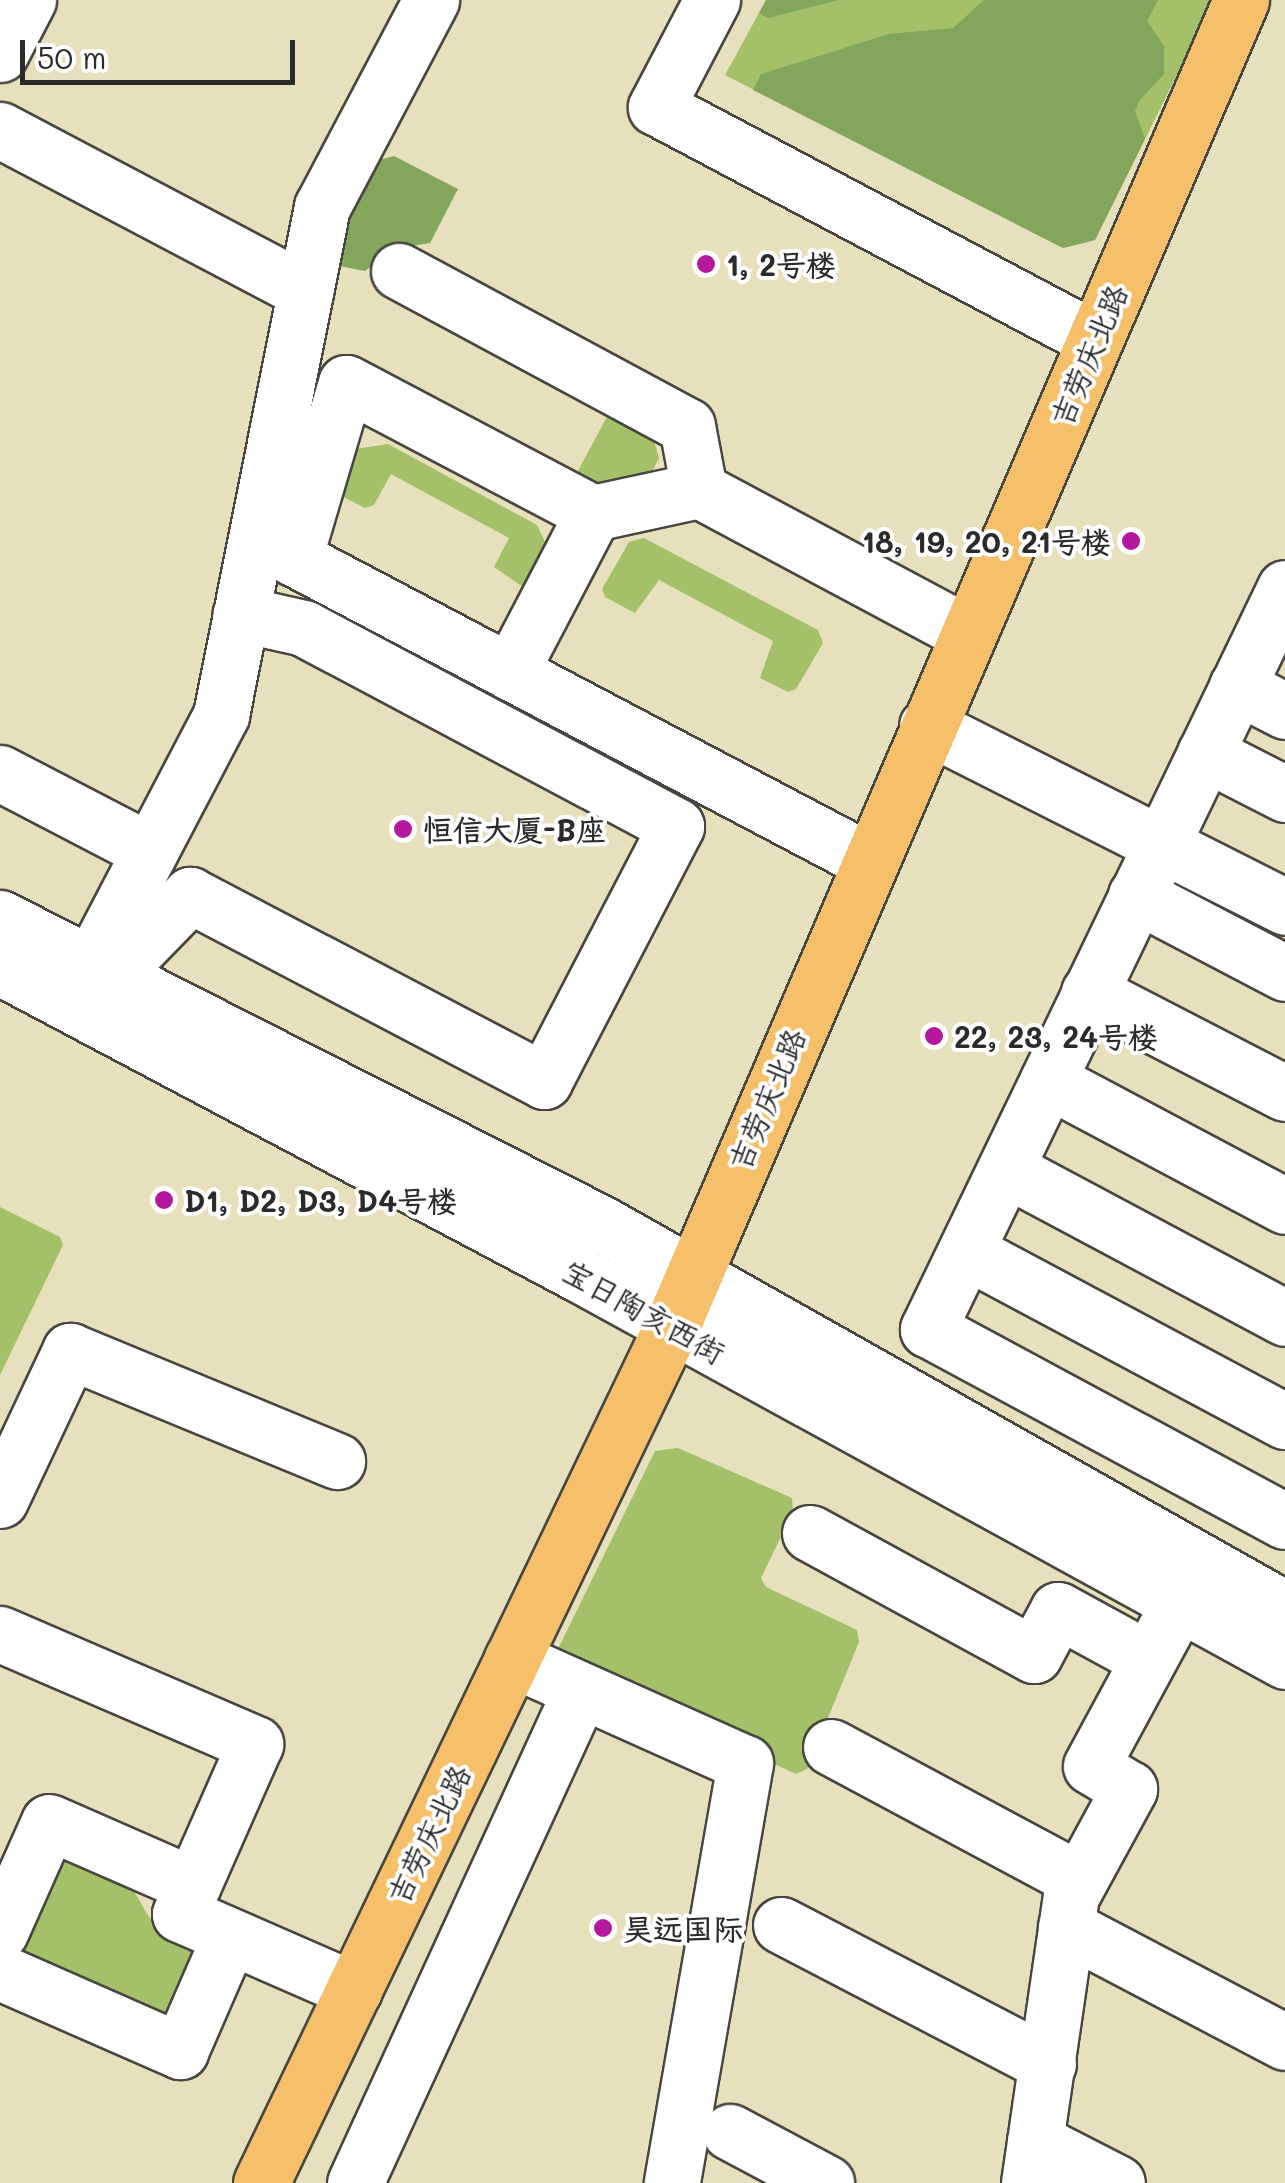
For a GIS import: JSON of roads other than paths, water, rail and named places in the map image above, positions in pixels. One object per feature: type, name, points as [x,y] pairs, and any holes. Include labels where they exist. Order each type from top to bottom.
[{"type":"main road","name":"吉劳庆北路","points":[[261,2183],[671,1328],[689,1278],[1241,0]]},
{"type":"street","points":[[0,54],[28,0]]},
{"type":"street","points":[[102,970],[150,852],[220,715],[322,208],[431,0]]},
{"type":"street","points":[[712,0],[656,108],[1094,340]]},
{"type":"street","points":[[0,130],[306,290]]},
{"type":"street","points":[[399,271],[687,426],[699,490]]},
{"type":"street","points":[[869,860],[294,558],[346,383],[592,514],[699,490],[968,633]]},
{"type":"street","points":[[510,672],[592,514]]},
{"type":"street","points":[[1281,604],[1237,686],[928,1329],[1285,1521]]},
{"type":"street","points":[[102,970],[190,895],[544,1081],[676,826],[304,628],[241,614]]},
{"type":"street","points":[[1237,686],[1285,712]]},
{"type":"street","points":[[928,726],[1285,907]]},
{"type":"street","points":[[1206,752],[1285,794]]},
{"type":"street","points":[[0,773],[150,852]]},
{"type":"street","points":[[1136,895],[1285,973]]},
{"type":"street","name":"宝日陶亥西街","points":[[0,918],[602,1224],[1187,1581],[1285,1661]]},
{"type":"street","name":"宝日陶亥西街","points":[[0,967],[671,1328],[1187,1581],[1285,1609]]},
{"type":"street","points":[[1089,992],[1285,1093]]},
{"type":"street","points":[[1048,1080],[1285,1206]]},
{"type":"street","points":[[1006,1169],[1285,1318]]},
{"type":"street","points":[[966,1250],[1280,1406],[1230,1491],[1148,1660],[1091,1766],[1128,1789],[1073,1903],[1032,2162],[1117,2183]]},
{"type":"street","points":[[0,1500],[70,1351],[337,1461]]},
{"type":"street","points":[[810,1533],[1034,1655],[1058,1610],[1148,1660]]},
{"type":"street","points":[[0,1634],[256,1744],[180,1914],[354,1990]]},
{"type":"street","points":[[512,1659],[745,1764],[672,2183]]},
{"type":"street","points":[[355,2183],[581,1690]]},
{"type":"street","points":[[831,1747],[1285,2042]]},
{"type":"street","points":[[0,1932],[49,1822],[193,1885]]},
{"type":"street","points":[[781,1925],[1048,2064]]},
{"type":"street","points":[[0,1972],[180,2051],[230,1936]]},
{"type":"street","points":[[730,2132],[826,2183]]},
{"type":"place","name":"1, 2号楼","points":[[706,264]]},
{"type":"place","name":"18, 19, 20, 21号楼","points":[[1131,541]]},
{"type":"place","name":"恒信大厦-B座","points":[[403,829]]},
{"type":"place","name":"22, 23, 24号楼","points":[[934,1036]]},
{"type":"place","name":"D1, D2, D3, D4号楼","points":[[164,1200]]},
{"type":"place","name":"昊远国际","points":[[603,1928]]}]
